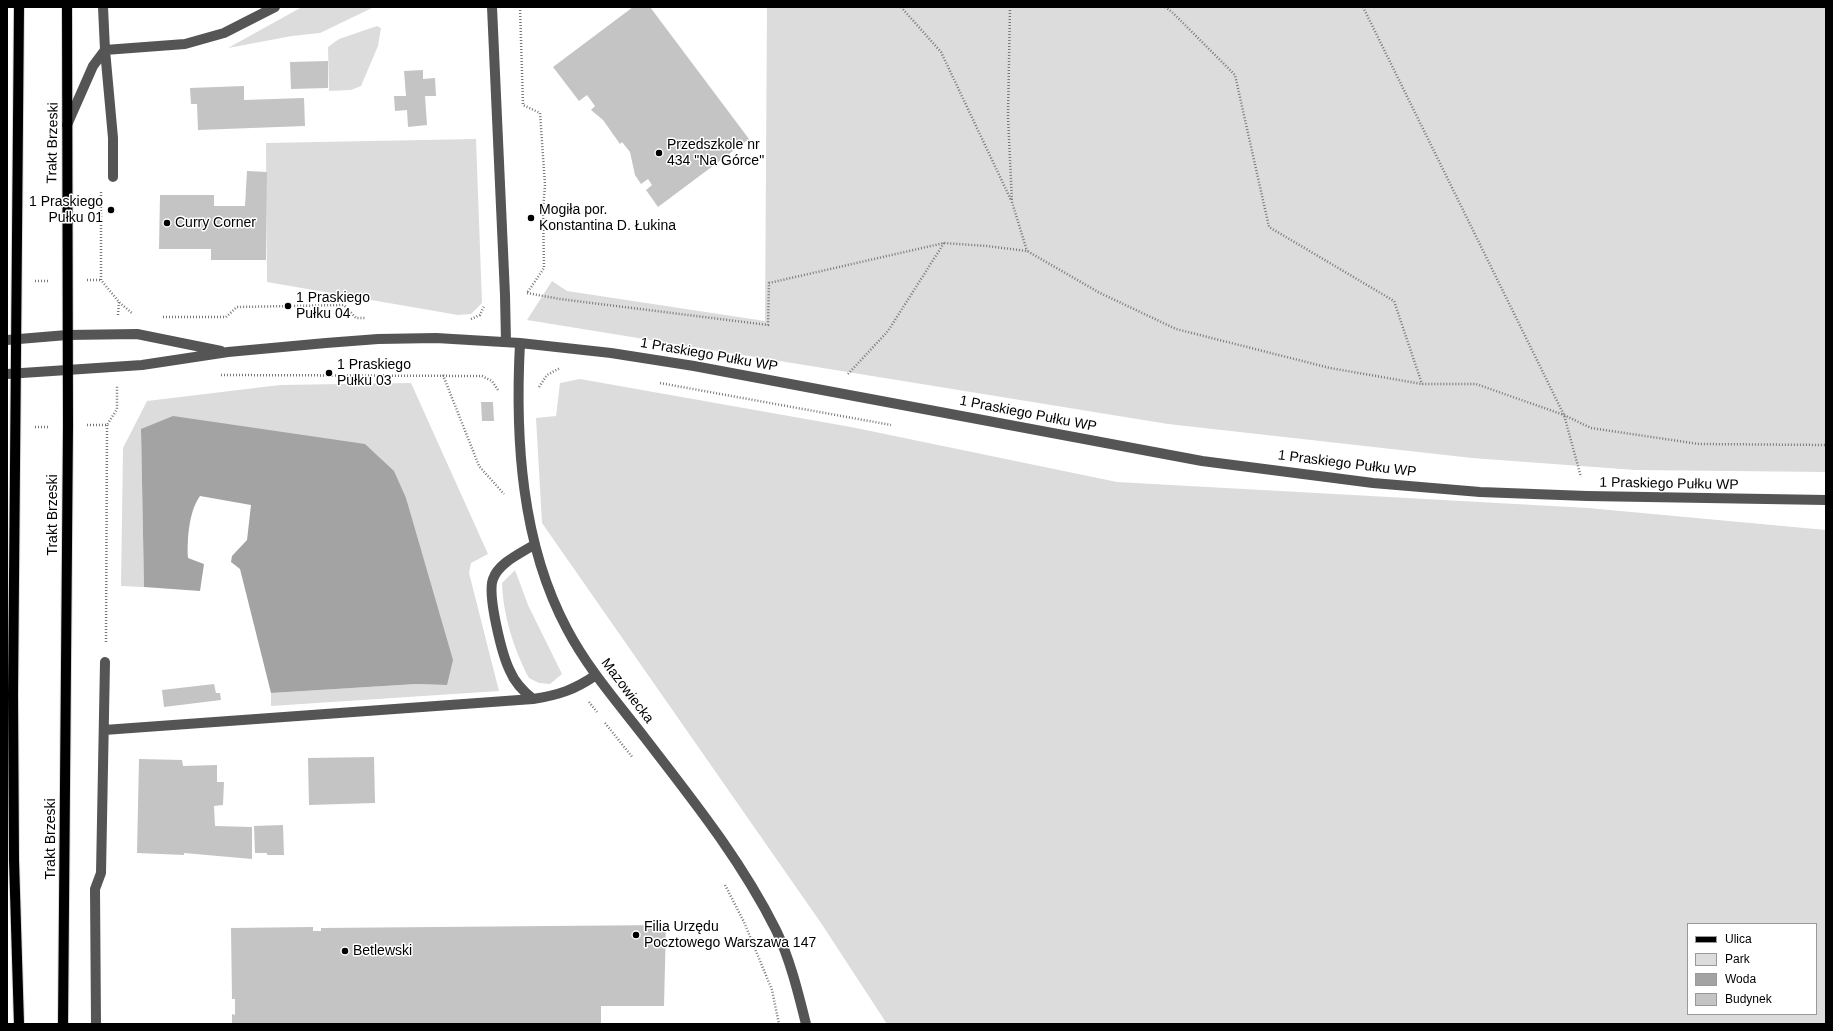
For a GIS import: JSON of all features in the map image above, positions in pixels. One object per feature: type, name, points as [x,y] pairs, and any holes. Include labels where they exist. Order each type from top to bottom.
[{"type":"main road","points":[[18,1024],[14,860],[13,694],[16,428],[11,374],[11,340],[19,7]]},
{"type":"main road","name":"Trakt Brzeski","points":[[63,1024],[68,426],[67,7]]},
{"type":"street","points":[[103,7],[105,50],[113,138],[113,177]]},
{"type":"street","points":[[67,125],[93,66],[105,50],[185,44],[224,33],[275,7]]},
{"type":"street","points":[[492,7],[506,342]]},
{"type":"street","name":"1 Praskiego Pułku WP","points":[[11,340],[67,335],[137,334],[228,352]]},
{"type":"street","name":"1 Praskiego Pułku WP","points":[[11,374],[142,365],[228,352],[378,339],[436,338],[506,342],[611,353],[833,391],[1202,461],[1373,483],[1480,492],[1587,496],[1826,500]]},
{"type":"street","name":"Mazowiecka","points":[[520,343],[518,374],[521,459],[527,503],[536,544],[550,589],[567,629],[596,675],[709,821],[743,873],[776,930],[796,983],[806,1024]]},
{"type":"street","points":[[533,699],[517,684],[510,671],[494,612],[491,595],[493,579],[500,567],[536,544]]},
{"type":"street","points":[[96,1024],[95,889],[101,873],[106,662]]},
{"type":"street","points":[[104,730],[533,699],[556,696],[577,688],[596,675]]},
{"type":"path","points":[[520,7],[523,105],[540,113],[545,185],[544,268],[527,293]]},
{"type":"path","points":[[901,7],[941,52],[1012,202],[1026,251]]},
{"type":"path","points":[[1010,7],[1008,117],[1012,202]]},
{"type":"path","points":[[1165,7],[1172,12],[1235,75],[1269,227],[1394,301],[1422,384]]},
{"type":"path","points":[[1363,7],[1564,415],[1587,496]]},
{"type":"path","points":[[113,177],[102,177],[101,280],[119,302],[137,317]]},
{"type":"path","points":[[468,321],[480,314],[486,303],[486,297],[527,293],[560,299],[768,325],[768,283],[944,244],[987,246],[1026,251],[1098,292],[1176,329],[1330,368],[1422,384],[1476,384],[1564,415],[1591,428],[1699,444],[1826,445]]},
{"type":"path","points":[[833,391],[888,331],[944,244]]},
{"type":"path","points":[[118,334],[119,302]]},
{"type":"path","points":[[158,317],[226,317],[237,307],[344,305],[356,318],[371,318]]},
{"type":"path","points":[[106,662],[107,425],[117,409],[118,366]]},
{"type":"path","points":[[219,375],[482,376],[492,381],[499,391]]},
{"type":"path","points":[[443,375],[479,466],[508,498]]},
{"type":"path","points":[[117,385],[125,384]]},
{"type":"path","points":[[16,428],[107,425]]},
{"type":"green space","points":[[302,7],[374,7],[320,33],[292,36],[228,48]]},
{"type":"green space","points":[[767,7],[1826,7],[1826,472],[1635,470],[1472,458],[1168,424],[527,320],[552,281],[567,291],[765,321]]},
{"type":"green space","points":[[377,26],[381,28],[378,46],[361,86],[351,90],[329,91],[328,47],[339,39]]},
{"type":"green space","points":[[476,139],[482,303],[471,314],[458,315],[267,282],[266,143]]},
{"type":"green space","points":[[580,379],[851,427],[1117,482],[1588,508],[1826,530],[1826,1024],[887,1024],[821,923],[542,523],[536,418],[556,416],[560,383]]},
{"type":"green space","points":[[411,383],[488,554],[471,563],[469,573],[499,691],[271,706],[271,693],[416,684],[447,685],[406,498],[141,429],[144,587],[121,586],[123,448],[147,401],[280,385]]},
{"type":"green space","points":[[515,570],[528,605],[562,674],[550,684],[539,683],[529,678],[510,632],[502,583]]},
{"type":"water","points":[[173,416],[365,444],[394,471],[406,498],[453,660],[447,685],[416,684],[271,693],[240,569],[231,562],[232,556],[247,540],[251,505],[200,496],[193,509],[191,517],[188,534],[188,558],[204,564],[200,591],[144,587],[141,429]]},
{"type":"building","points":[[633,7],[650,7],[749,139],[658,207],[646,190],[652,185],[648,179],[641,184],[635,175],[630,152],[622,142],[620,144],[603,120],[591,110],[595,106],[587,95],[579,101],[553,67]]},
{"type":"building","points":[[328,61],[328,88],[291,89],[290,62]]},
{"type":"building","points":[[423,70],[423,79],[435,78],[436,96],[425,96],[427,125],[408,127],[407,110],[395,111],[394,96],[406,96],[404,71]]},
{"type":"building","points":[[244,86],[244,100],[304,98],[305,126],[198,130],[197,104],[191,104],[190,88]]},
{"type":"building","points":[[247,171],[267,172],[266,260],[211,260],[211,249],[159,249],[160,195],[214,195],[214,206],[245,206]]},
{"type":"building","points":[[481,402],[493,402],[494,421],[482,421]]},
{"type":"building","points":[[214,684],[216,693],[220,693],[221,700],[164,707],[162,690]]},
{"type":"building","points":[[374,757],[375,803],[309,805],[308,758]]},
{"type":"building","points":[[139,759],[182,760],[183,766],[217,765],[217,782],[224,782],[223,805],[214,806],[215,826],[252,827],[252,859],[184,853],[184,855],[137,853]]},
{"type":"building","points":[[283,825],[284,855],[255,853],[254,826]]},
{"type":"building","points":[[666,925],[664,1006],[601,1006],[601,1024],[232,1024],[232,1014],[235,1015],[235,999],[232,999],[231,928],[313,927],[313,931],[321,931],[321,928]]},
{"type":"place","name":"Przedszkole nr 434 \"Na Górce\"","points":[[659,153]]},
{"type":"place","name":"1 Praskiego Pułku 01","points":[[111,210]]},
{"type":"place","name":"Mogiła por. Konstantina D. Łukina","points":[[531,218]]},
{"type":"place","name":"Curry Corner","points":[[167,223]]},
{"type":"place","name":"1 Praskiego Pułku 04","points":[[288,306]]},
{"type":"place","name":"1 Praskiego Pułku 03","points":[[329,373]]},
{"type":"place","name":"Filia Urzędu Pocztowego Warszawa 147","points":[[636,935]]},
{"type":"place","name":"Betlewski","points":[[345,951]]}]
